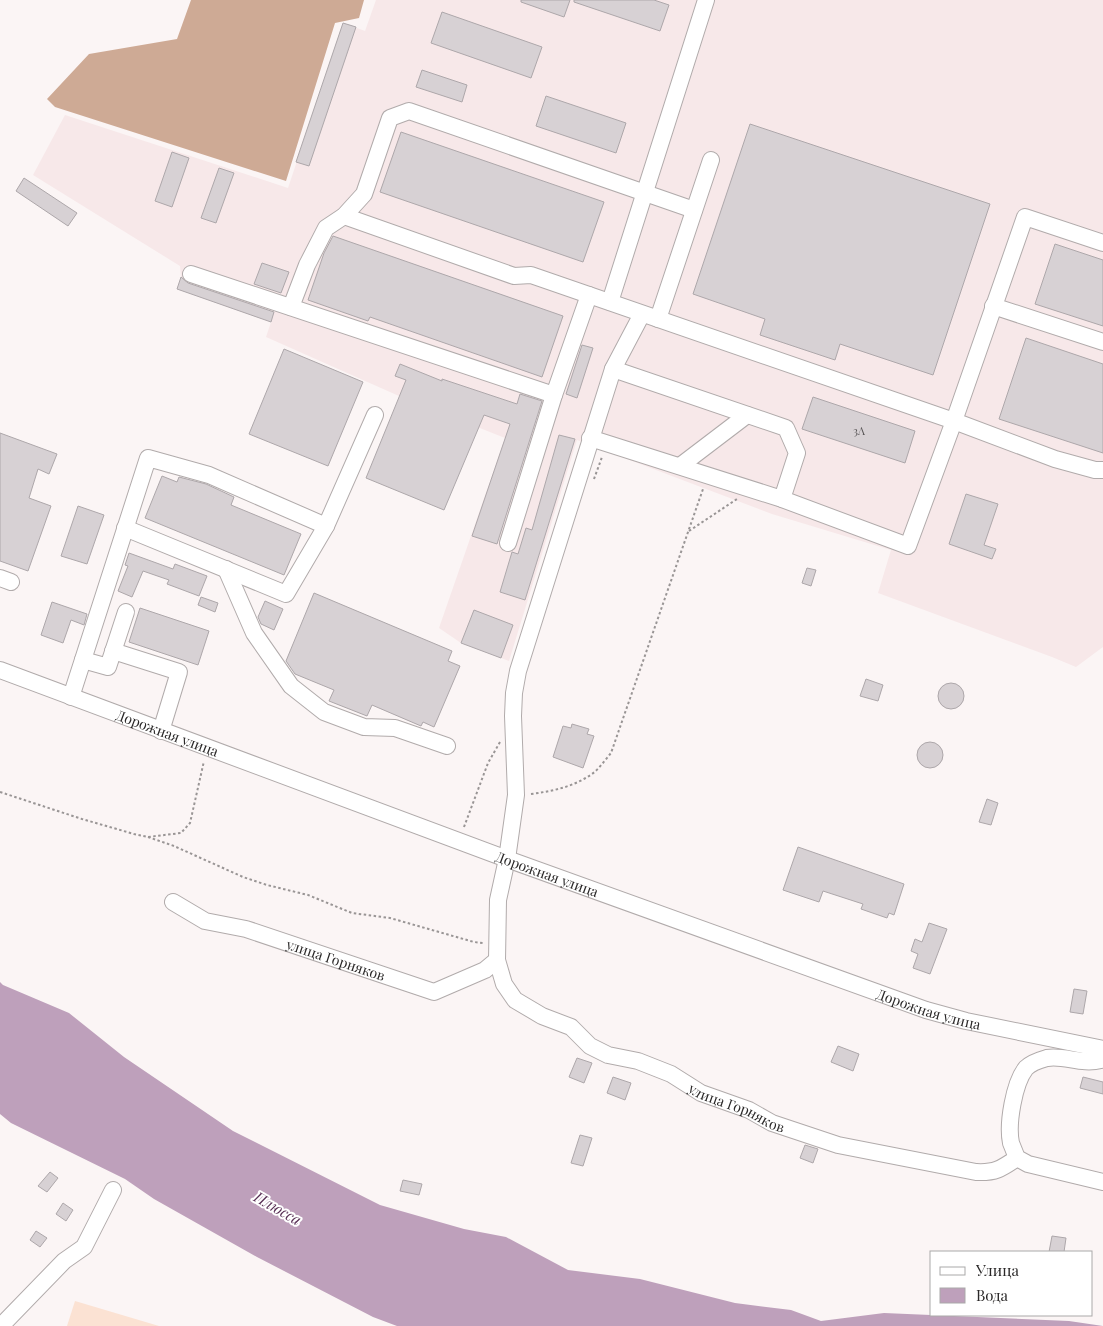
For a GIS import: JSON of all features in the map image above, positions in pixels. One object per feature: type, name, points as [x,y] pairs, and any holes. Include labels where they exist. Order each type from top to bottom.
[{"type":"street","points":[[610,302],[706,0]]},
{"type":"street","points":[[291,307],[307,265],[326,228],[344,216],[364,194],[390,118],[409,111],[694,210]]},
{"type":"street","points":[[658,319],[711,160]]},
{"type":"street","points":[[344,216],[514,276],[531,275],[610,302],[954,421],[1054,459],[1094,470],[1103,470]]},
{"type":"street","points":[[590,438],[782,499],[908,546],[1025,217],[1103,243]]},
{"type":"street","points":[[191,274],[554,395]]},
{"type":"street","points":[[508,544],[554,395],[589,295]]},
{"type":"street","points":[[993,306],[1103,342]]},
{"type":"street","name":"улица Горняков","points":[[642,314],[613,369],[518,671],[514,693],[513,716],[516,795],[507,859],[498,900],[497,960],[504,984],[515,1000],[542,1016],[570,1027],[590,1046],[608,1055],[638,1061],[671,1074],[701,1093],[749,1110],[772,1123],[838,1145],[976,1172],[989,1173],[1001,1169],[1017,1158]]},
{"type":"street","points":[[613,369],[786,428],[796,452],[782,499]]},
{"type":"street","points":[[680,466],[747,415]]},
{"type":"street","points":[[126,528],[286,594],[326,526],[375,416]]},
{"type":"street","points":[[70,697],[148,458],[209,476],[326,526]]},
{"type":"street","points":[[226,569],[254,633],[291,686],[324,712],[364,727],[395,728],[447,746]]},
{"type":"street","points":[[83,660],[108,667],[126,612]]},
{"type":"street","points":[[113,651],[179,672],[161,731]]},
{"type":"street","name":"Дорожная улица","points":[[0,670],[507,859],[926,1010],[966,1022],[1103,1048]]},
{"type":"street","name":"улица Горняков","points":[[173,902],[205,921],[246,929],[434,992],[484,970],[497,960]]},
{"type":"street","points":[[1103,1055],[1101,1060],[1090,1063],[1050,1058],[1035,1061],[1026,1068],[1019,1083],[1013,1102],[1010,1123],[1011,1143],[1017,1158],[1028,1164],[1103,1182]]},
{"type":"street","points":[[1,1326],[64,1261],[84,1247],[113,1190]]},
{"type":"path","points":[[516,795],[552,792],[569,786],[593,773],[611,753],[708,475]]},
{"type":"path","points":[[688,532],[752,490]]},
{"type":"path","points":[[148,837],[181,833],[190,823],[207,748]]},
{"type":"path","points":[[0,792],[82,819],[148,837],[174,846],[243,877],[308,895],[352,913],[390,918],[474,942],[498,944]]},
{"type":"shaded area","points":[[191,0],[364,0],[359,18],[335,23],[286,181],[55,107],[47,99],[89,54],[177,39]]},
{"type":"shaded area","points":[[376,0],[1103,0],[1103,647],[1076,667],[878,593],[891,550],[772,514],[577,440],[509,661],[461,643],[439,628],[505,438],[399,396],[266,337],[271,322],[177,289],[181,277],[180,266],[33,175],[65,115],[288,188],[343,23],[365,31]]},
{"type":"shaded area","points":[[75,1301],[159,1326],[67,1326]]},
{"type":"water","name":"Плюсса","points":[[0,982],[3,985],[69,1013],[124,1057],[233,1131],[380,1205],[464,1229],[506,1237],[568,1270],[640,1279],[735,1303],[791,1310],[821,1321],[884,1313],[1069,1321],[1103,1326],[397,1326],[373,1317],[257,1257],[154,1199],[125,1179],[11,1123],[0,1114]]},
{"type":"building","points":[[521,0],[570,0],[564,17],[521,2]]},
{"type":"building","points":[[574,0],[654,0],[669,5],[660,31],[574,2]]},
{"type":"building","points":[[442,12],[542,47],[531,78],[431,43]]},
{"type":"building","points":[[343,23],[356,27],[309,166],[296,162]]},
{"type":"building","points":[[422,70],[467,85],[462,102],[416,87]]},
{"type":"building","points":[[546,96],[626,123],[616,153],[536,126]]},
{"type":"building","points":[[750,124],[990,204],[933,375],[840,344],[835,360],[760,335],[765,319],[693,294]]},
{"type":"building","points":[[401,132],[604,202],[583,262],[380,192]]},
{"type":"building","points":[[172,152],[189,158],[172,207],[155,201]]},
{"type":"building","points":[[219,168],[234,173],[216,223],[201,218]]},
{"type":"building","points":[[24,178],[77,213],[68,226],[16,191]]},
{"type":"building","points":[[333,236],[563,316],[542,377],[370,317],[368,321],[308,300],[324,253]]},
{"type":"building","points":[[1055,244],[1103,260],[1103,326],[1035,304]]},
{"type":"building","points":[[262,263],[289,272],[281,293],[254,284]]},
{"type":"building","points":[[181,277],[188,283],[274,312],[271,322],[177,289]]},
{"type":"building","points":[[1026,338],[1103,364],[1103,453],[999,419]]},
{"type":"building","points":[[582,345],[593,348],[577,398],[566,394]]},
{"type":"building","points":[[284,349],[363,382],[328,466],[249,434]]},
{"type":"building","points":[[400,364],[442,381],[442,379],[517,404],[520,394],[542,401],[497,544],[472,536],[510,424],[484,415],[444,510],[366,478],[406,380],[395,376]]},
{"type":"building","points":[[813,397],[915,431],[905,463],[802,429]]},
{"type":"building","points":[[0,433],[57,454],[49,474],[38,469],[29,498],[51,506],[28,571],[0,561]]},
{"type":"building","points":[[559,435],[575,439],[525,600],[500,592],[512,552],[518,554],[526,528],[532,530]]},
{"type":"building","points":[[162,476],[177,482],[179,477],[206,484],[234,497],[231,505],[301,534],[284,575],[145,518]]},
{"type":"building","points":[[966,494],[998,504],[984,545],[996,549],[992,559],[949,544]]},
{"type":"building","points":[[78,506],[104,515],[87,564],[61,556]]},
{"type":"building","points":[[129,553],[173,569],[175,564],[207,576],[199,596],[167,584],[169,580],[143,571],[132,597],[118,591],[128,566],[125,565]]},
{"type":"building","points":[[807,568],[816,570],[811,586],[802,583]]},
{"type":"building","points":[[314,593],[452,651],[448,661],[460,666],[434,727],[423,722],[421,726],[372,705],[367,716],[329,701],[334,690],[295,674],[286,661]]},
{"type":"building","points":[[201,597],[218,603],[215,612],[198,605]]},
{"type":"building","points":[[265,601],[283,609],[274,630],[261,624],[258,617]]},
{"type":"building","points":[[52,602],[87,614],[84,625],[71,620],[63,643],[41,635]]},
{"type":"building","points":[[140,608],[209,631],[198,665],[129,642]]},
{"type":"building","points":[[474,610],[513,625],[501,658],[461,643]]},
{"type":"building","points":[[866,679],[883,685],[878,701],[860,696]]},
{"type":"building","points":[[951,683],[960,687],[964,696],[960,705],[951,709],[942,705],[938,696],[942,687]]},
{"type":"building","points":[[572,724],[589,729],[587,734],[594,736],[583,768],[553,757],[563,726],[571,728]]},
{"type":"building","points":[[930,742],[939,746],[943,755],[939,764],[930,768],[921,764],[917,755],[921,746]]},
{"type":"building","points":[[987,799],[998,803],[991,825],[979,822]]},
{"type":"building","points":[[798,847],[904,884],[894,915],[889,913],[887,918],[861,909],[863,904],[823,891],[819,902],[783,890]]},
{"type":"building","points":[[929,923],[947,929],[930,974],[913,968],[918,954],[911,951],[915,939],[922,942]]},
{"type":"building","points":[[1074,989],[1087,991],[1083,1014],[1070,1012]]},
{"type":"building","points":[[838,1046],[859,1054],[853,1071],[831,1062]]},
{"type":"building","points":[[577,1058],[592,1063],[584,1083],[569,1077]]},
{"type":"building","points":[[613,1077],[631,1083],[625,1100],[607,1093]]},
{"type":"building","points":[[1083,1077],[1103,1082],[1103,1094],[1080,1088]]},
{"type":"building","points":[[580,1135],[592,1138],[583,1166],[571,1163]]},
{"type":"building","points":[[805,1145],[818,1149],[813,1163],[800,1158]]},
{"type":"building","points":[[50,1172],[58,1178],[47,1192],[38,1186]]},
{"type":"building","points":[[403,1180],[422,1184],[419,1195],[400,1191]]},
{"type":"building","points":[[63,1203],[73,1210],[66,1221],[56,1214]]},
{"type":"building","points":[[36,1231],[47,1238],[40,1247],[30,1240]]},
{"type":"building","points":[[1052,1236],[1066,1238],[1064,1251],[1049,1251]]}]
